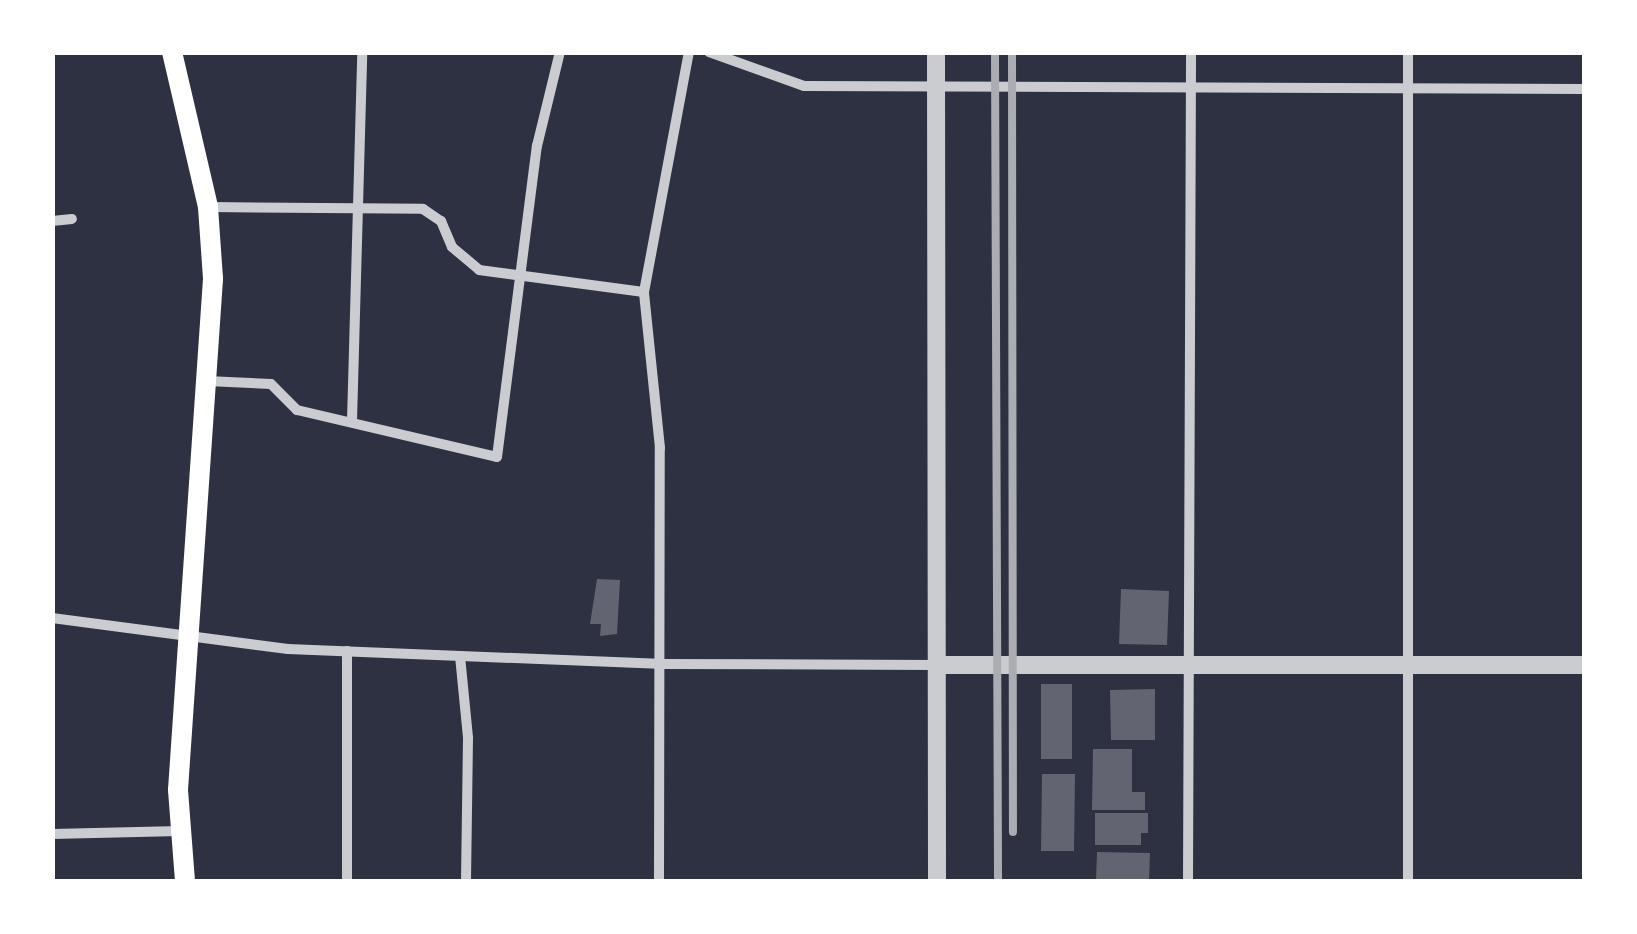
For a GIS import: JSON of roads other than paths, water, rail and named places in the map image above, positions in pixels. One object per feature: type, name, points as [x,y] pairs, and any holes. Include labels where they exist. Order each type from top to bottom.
[{"type":"main road","points":[[172,52],[208,207],[214,280],[178,790],[185,882]]},
{"type":"street","points":[[352,422],[362,52]]},
{"type":"street","points":[[206,381],[271,384],[297,410],[497,457],[537,146],[560,52]]},
{"type":"street","points":[[659,882],[660,448],[644,292],[689,52]]},
{"type":"street","points":[[709,52],[750,59],[804,86],[1584,89]]},
{"type":"street","points":[[936,52],[937,882]]},
{"type":"street","points":[[1188,882],[1191,52]]},
{"type":"street","points":[[1408,52],[1408,882]]},
{"type":"street","points":[[208,207],[423,209],[441,221],[452,247],[478,270],[644,292]]},
{"type":"street","points":[[52,221],[72,219]]},
{"type":"street","points":[[52,618],[187,639],[347,651],[658,664],[1584,665]]},
{"type":"street","points":[[347,651],[347,882]]},
{"type":"street","points":[[460,656],[468,738],[466,882]]},
{"type":"street","points":[[52,834],[181,831]]},
{"type":"railway","points":[[995,52],[998,882]]},
{"type":"railway","points":[[1012,52],[1013,832]]}]
